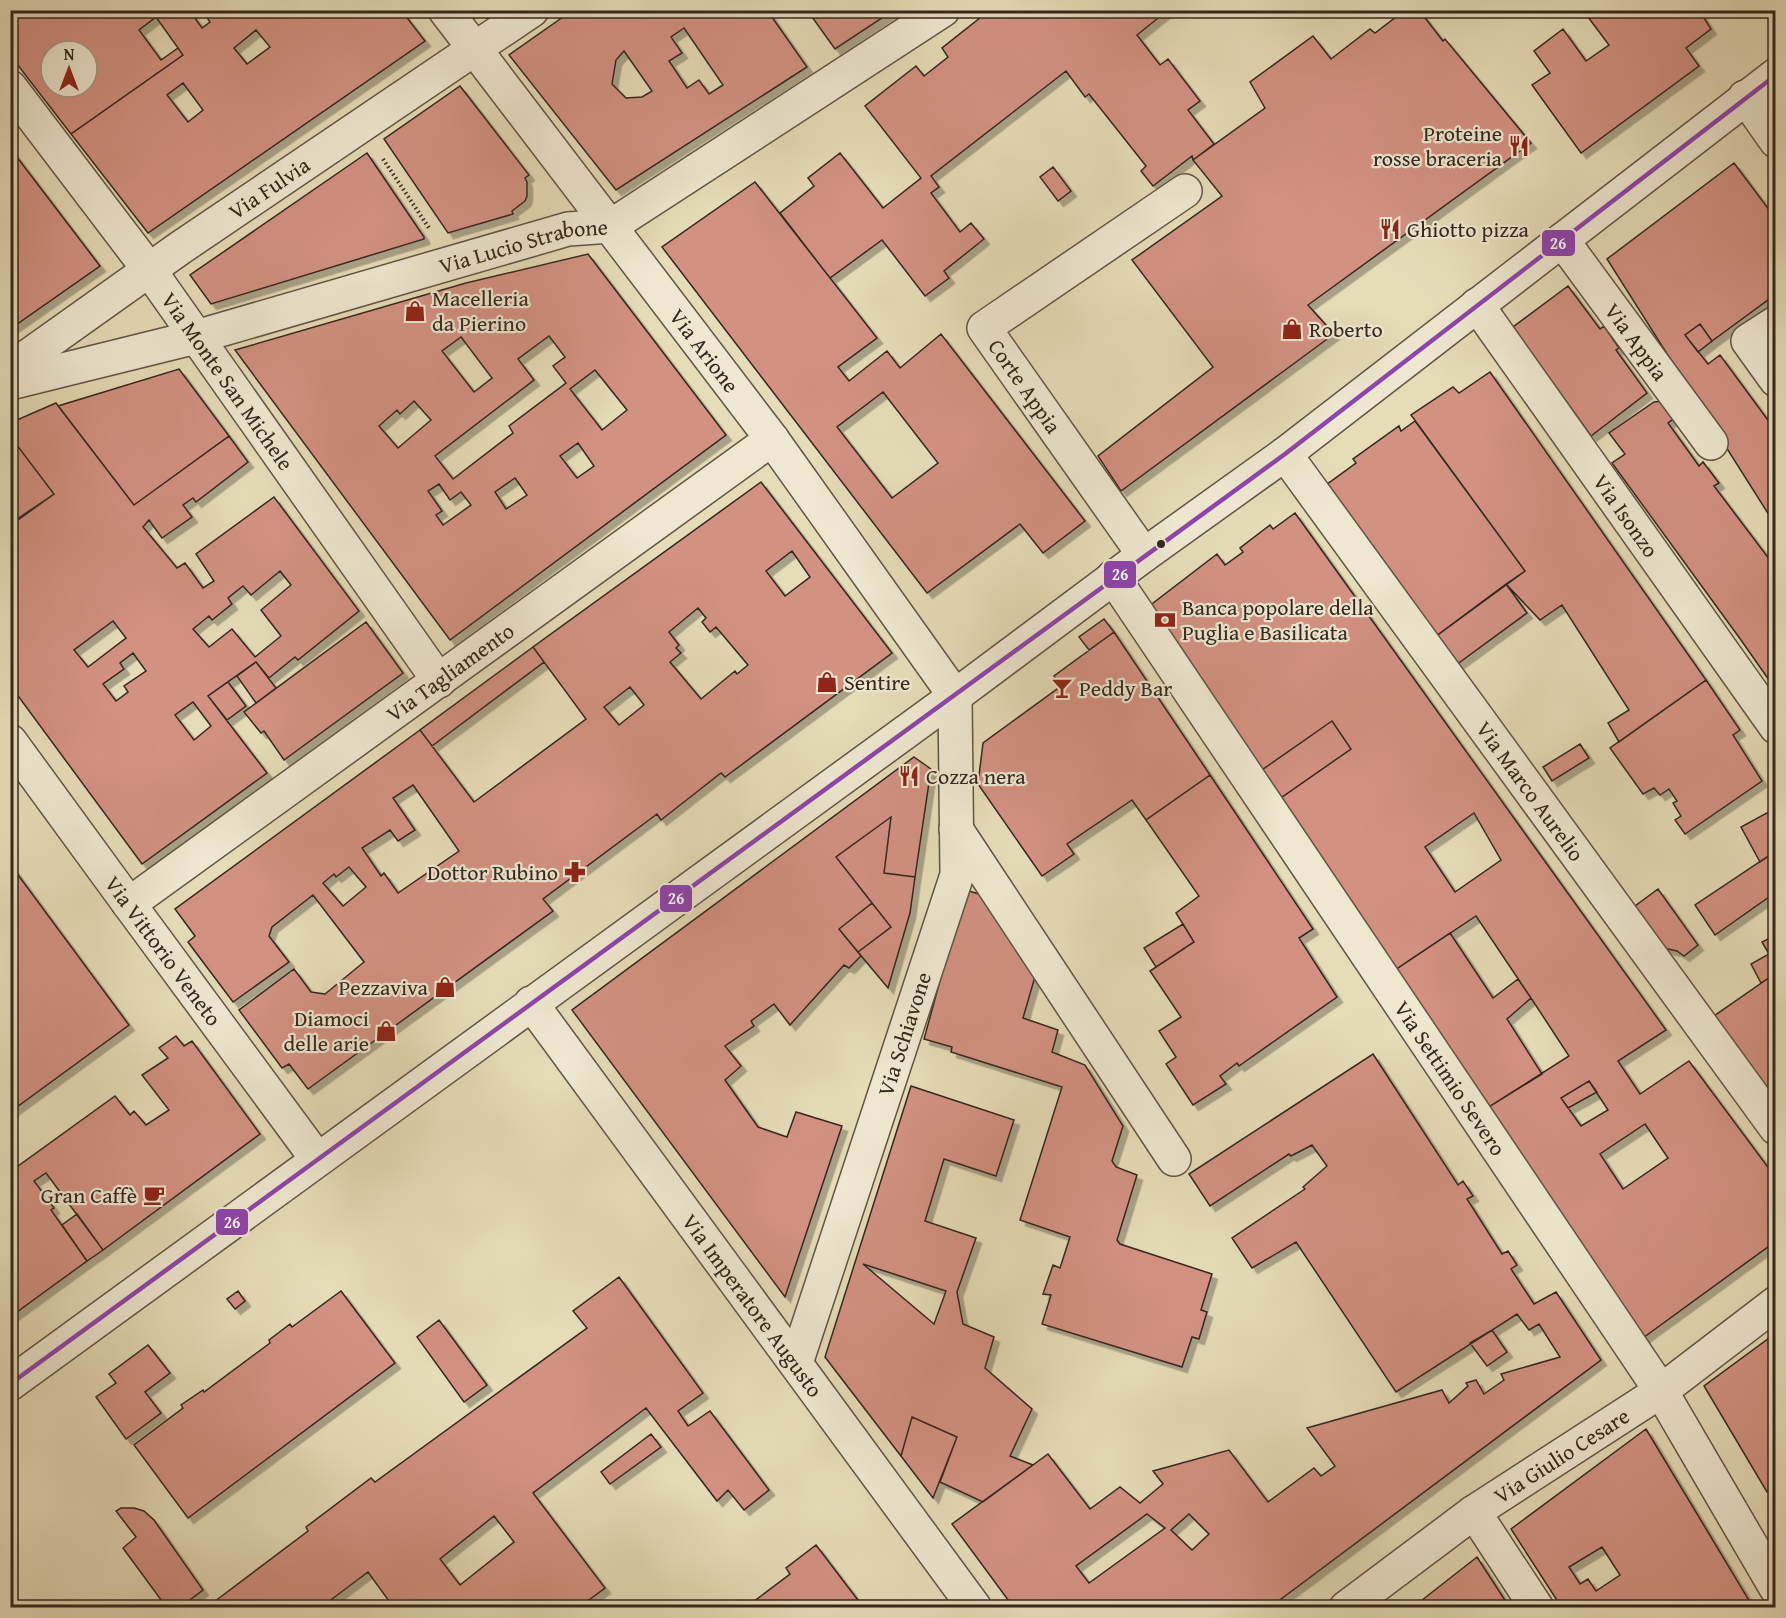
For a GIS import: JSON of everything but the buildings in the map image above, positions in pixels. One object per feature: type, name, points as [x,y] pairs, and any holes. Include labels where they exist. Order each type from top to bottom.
[{"type":"street","name":"Via Arione","points":[[445,10],[772,440],[955,696]]},
{"type":"street","name":"Via Fulvia","points":[[10,369],[180,248],[532,10]]},
{"type":"street","name":"Via Lucio Strabone","points":[[196,338],[568,229],[611,226],[943,10]]},
{"type":"street","points":[[10,1384],[1285,454],[1776,75]]},
{"type":"street","name":"Via Monte San Michele","points":[[10,87],[150,271],[439,681]]},
{"type":"street","points":[[1745,98],[1776,141]]},
{"type":"street","name":"Corte Appia","points":[[1144,555],[984,328],[1185,191]]},
{"type":"street","name":"Via Appia","points":[[1562,240],[1711,443]]},
{"type":"street","name":"Via Isonzo","points":[[1477,305],[1776,727]]},
{"type":"street","points":[[1776,323],[1748,341],[1776,380]]},
{"type":"street","points":[[10,383],[196,338]]},
{"type":"street","name":"Via Tagliamento","points":[[129,904],[772,440]]},
{"type":"street","name":"Via Marco Aurelio","points":[[1285,454],[1776,1128]]},
{"type":"street","name":"Via Settimio Severo","points":[[1113,578],[1661,1391],[1776,1588]]},
{"type":"street","name":"Via Schiavone","points":[[796,1363],[957,875],[955,696]]},
{"type":"street","name":"Via Vittorio Veneto","points":[[10,741],[317,1159]]},
{"type":"street","points":[[956,829],[1174,1160]]},
{"type":"street","name":"Via Imperatore Augusto","points":[[531,1003],[975,1608]]},
{"type":"street","name":"Via Giulio Cesare","points":[[1346,1608],[1474,1512],[1661,1391],[1776,1303]]},
{"type":"street","points":[[1474,1512],[1537,1608]]},
{"type":"path","points":[[360,127],[454,264]]},
{"type":"transit line","name":"26","points":[[10,1384],[1285,454],[1776,75]]},
{"type":"place","name":"Proteine rosse braceria","points":[[1519,146]]},
{"type":"place","name":"Ghiotto pizza","points":[[1390,229]]},
{"type":"place","name":"Macelleria da Pierino","points":[[415,311]]},
{"type":"place","name":"Roberto","points":[[1292,329]]},
{"type":"place","name":"Banca popolare della Puglia e Basilicata","points":[[1165,620]]},
{"type":"place","name":"Sentire","points":[[827,682]]},
{"type":"place","name":"Peddy Bar","points":[[1062,688]]},
{"type":"place","name":"Cozza nera","points":[[909,776]]},
{"type":"place","name":"Dottor Rubino","points":[[575,872]]},
{"type":"place","name":"Pezzaviva","points":[[445,987]]},
{"type":"place","name":"Diamoci delle arie","points":[[386,1031]]},
{"type":"place","name":"Gran Caffè","points":[[154,1195]]}]
